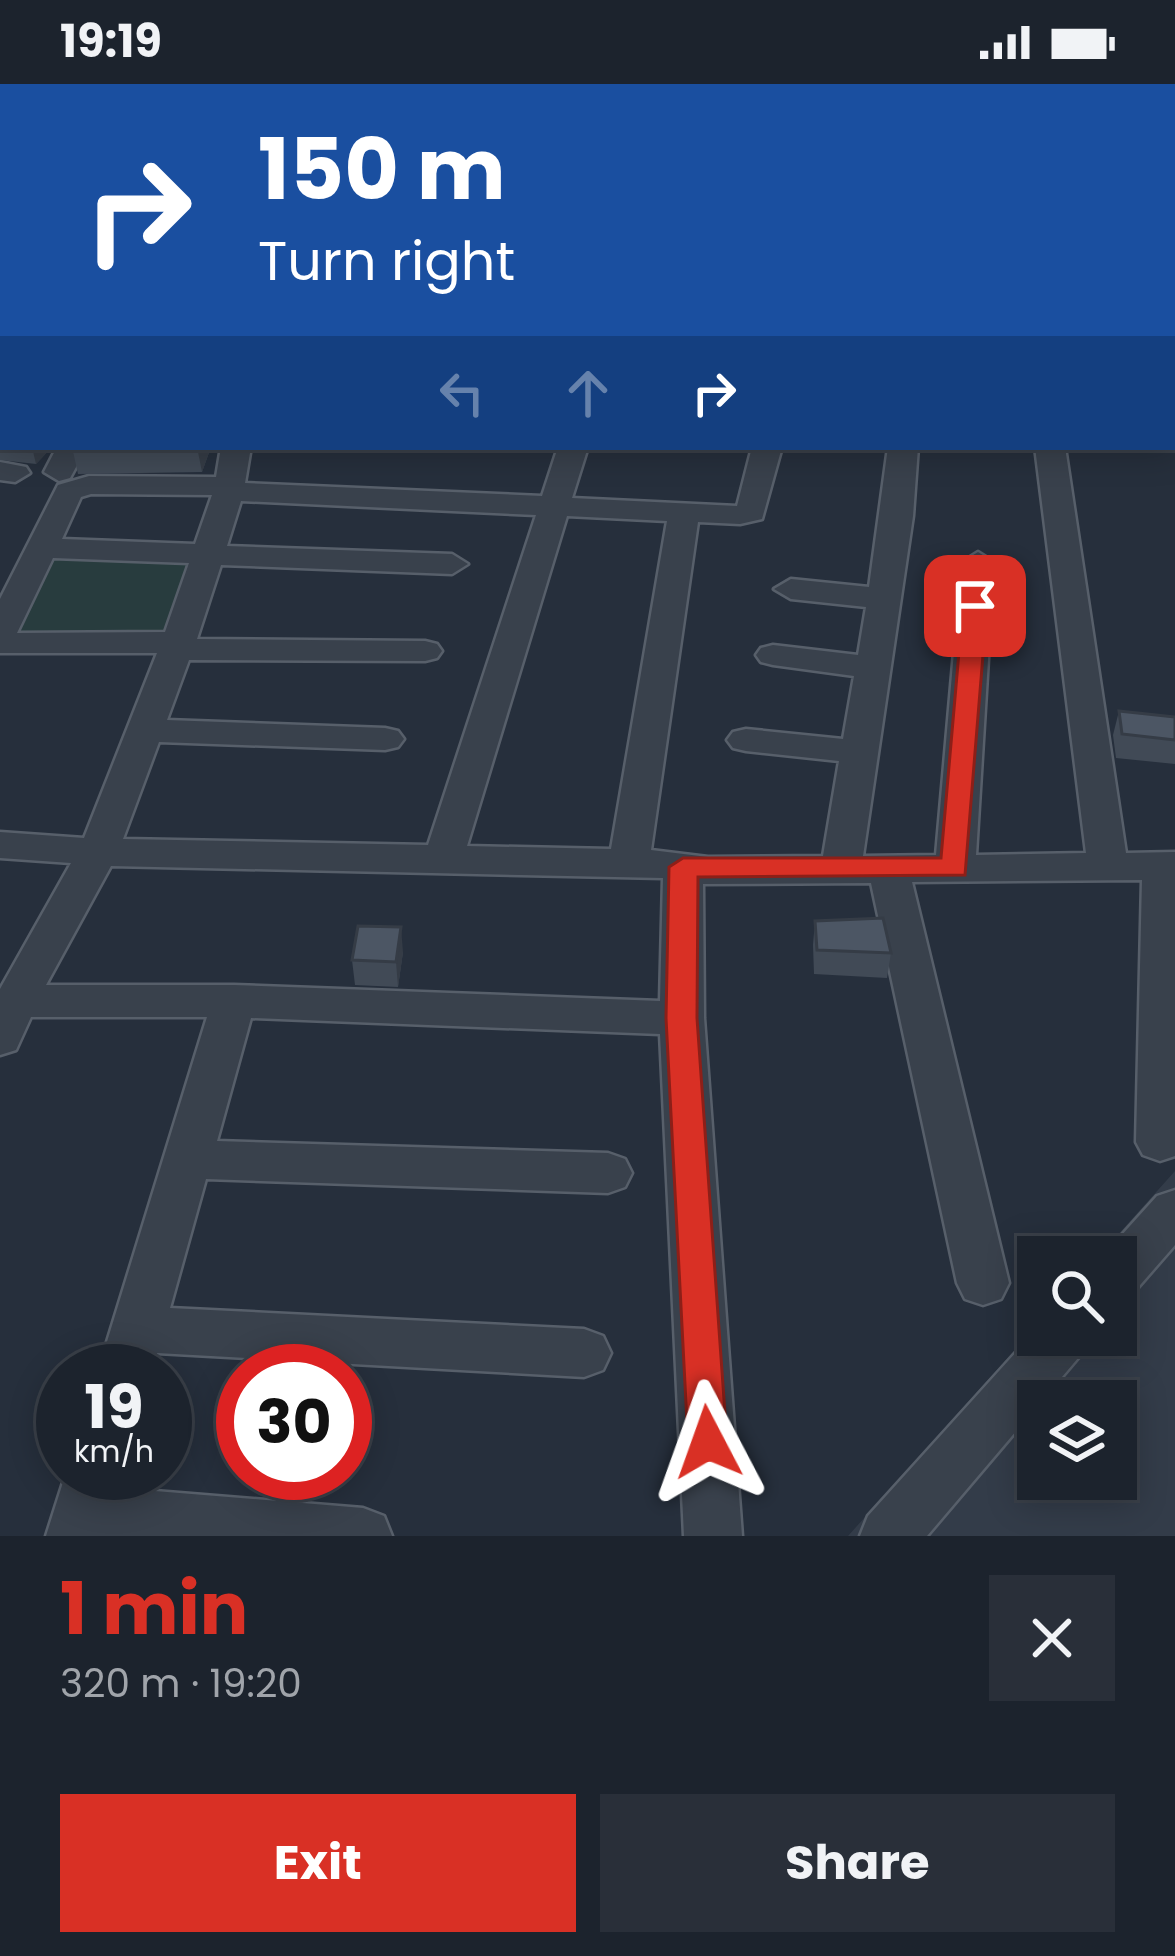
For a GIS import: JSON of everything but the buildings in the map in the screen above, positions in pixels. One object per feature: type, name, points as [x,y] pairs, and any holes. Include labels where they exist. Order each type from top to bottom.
[{"type":"street","points":[[443,860],[572,450]]},
{"type":"street","points":[[425,651],[0,637],[69,491],[77,487],[232,475],[553,505],[751,512],[766,450]]},
{"type":"street","points":[[842,870],[903,450]]},
{"type":"street","points":[[1050,450],[1108,868]]},
{"type":"street","points":[[9,1006],[98,852],[177,646],[232,475]]},
{"type":"street","points":[[629,862],[684,513]]},
{"type":"street","points":[[42,548],[452,564]]},
{"type":"street","points":[[955,868],[978,562]]},
{"type":"street","points":[[791,589],[884,599]]},
{"type":"street","points":[[773,655],[873,668]]},
{"type":"street","points":[[142,730],[385,739]]},
{"type":"street","points":[[746,740],[860,752]]},
{"type":"street","points":[[0,844],[98,852],[629,862],[683,867],[1169,867],[1160,1142]]},
{"type":"street","points":[[683,867],[682,1018],[713,1536]]},
{"type":"street","points":[[889,870],[983,1283]]},
{"type":"street","points":[[9,1006],[234,1001],[682,1018]]},
{"type":"street","points":[[134,1344],[234,1001]]},
{"type":"street","points":[[187,1159],[608,1173]]},
{"type":"street","points":[[1137,1253],[1175,1210]]},
{"type":"street","points":[[192,1350],[584,1353]]},
{"type":"street","points":[[889,1536],[1047,1356]]},
{"type":"street","points":[[84,1507],[363,1536]]},
{"type":"shaded area","points":[[1175,1171],[1175,1536],[848,1536],[1017,1347],[1017,1356],[1137,1356],[1137,1236],[1117,1236]]},
{"type":"green space","points":[[48,556],[188,562],[192,566],[167,636],[13,639]]},
{"type":"route","points":[[708,1442],[682,1018],[683,867],[708,871],[955,868],[975,606]]}]
